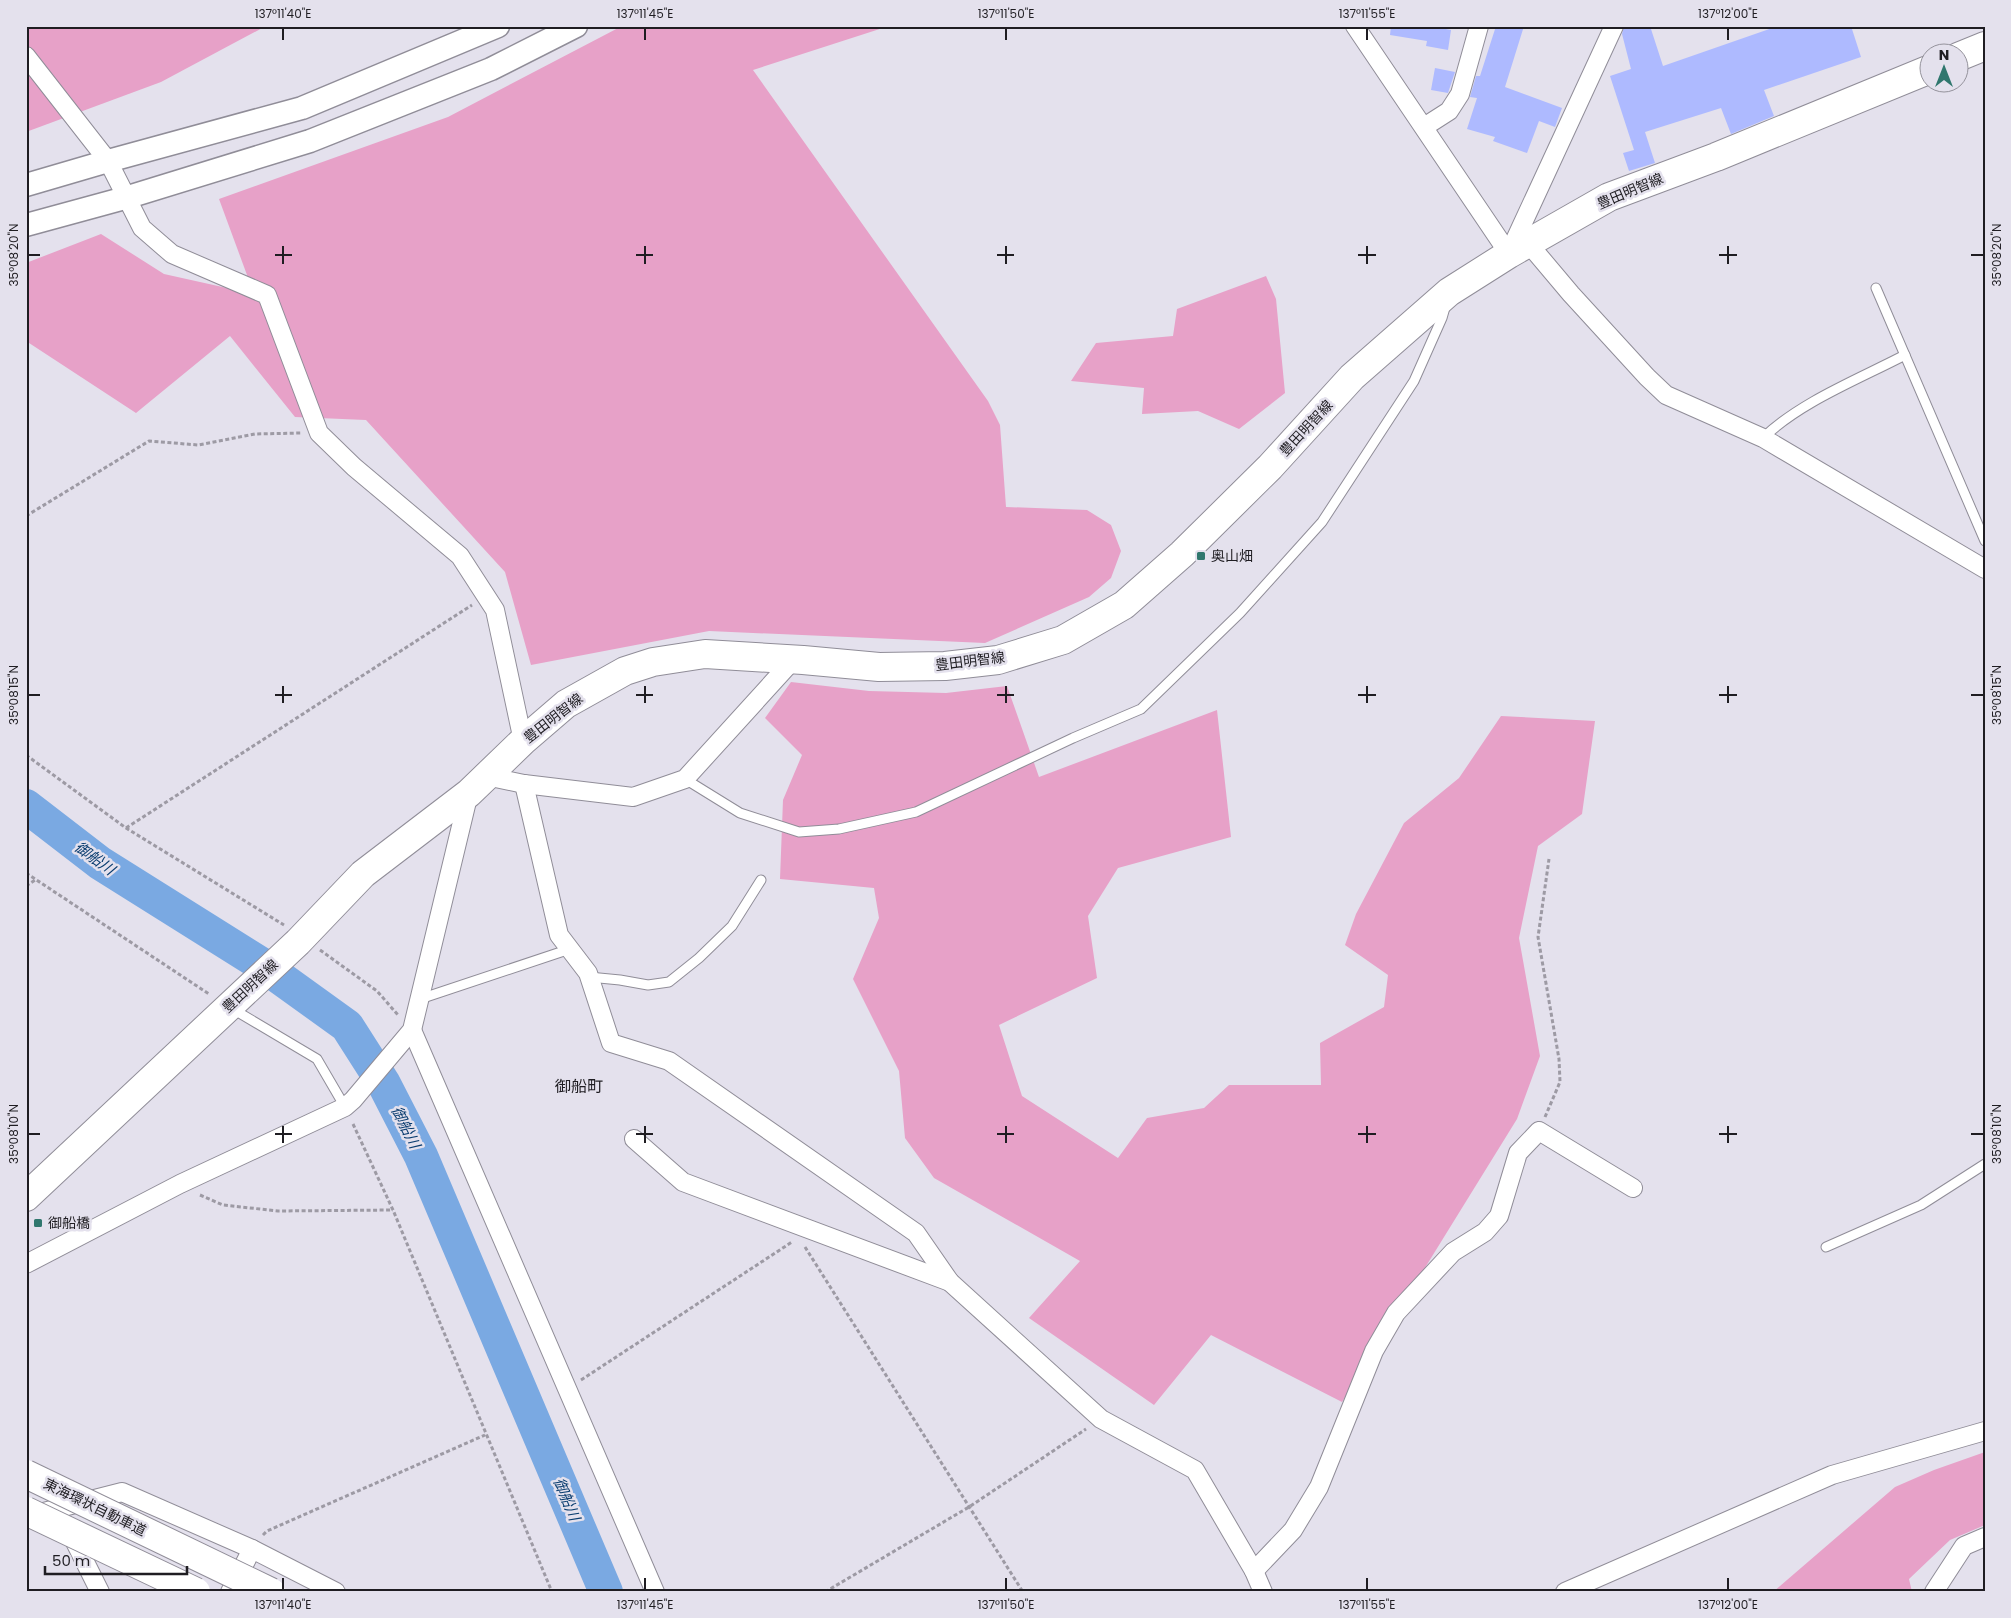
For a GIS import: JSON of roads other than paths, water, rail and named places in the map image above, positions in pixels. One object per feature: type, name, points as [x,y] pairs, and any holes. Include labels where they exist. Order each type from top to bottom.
[{"type":"main road","points":[[1968,53],[1985,46]]},
{"type":"main road","name":"豊田明智線","points":[[26,1197],[300,939],[363,874],[478,785],[522,741],[566,704],[625,671],[652,662],[705,654],[794,659],[879,667],[945,666],[998,660],[1063,640],[1124,605],[1182,554],[1270,467],[1352,377],[1449,292],[1518,248],[1609,197],[1716,157],[1918,74]]},
{"type":"main road","name":"東海環状自動車道","points":[[26,1474],[271,1592]]},
{"type":"main road","points":[[26,1511],[196,1592]]},
{"type":"street","points":[[26,185],[302,108],[498,26]]},
{"type":"street","points":[[26,225],[126,198],[310,141],[490,69],[576,26]]},
{"type":"street","points":[[1355,26],[1424,126],[1518,248],[1571,294],[1647,377],[1666,395],[1763,438],[1985,569]]},
{"type":"street","points":[[1424,126],[1449,111],[1460,94],[1479,26]]},
{"type":"street","points":[[1518,248],[1614,26]]},
{"type":"street","points":[[26,56],[108,161],[142,228],[172,254],[268,295],[319,433],[354,467],[460,556],[496,610],[522,741]]},
{"type":"street","points":[[26,1264],[180,1184],[349,1103],[412,1030],[478,785],[524,784],[633,797],[685,779],[794,659]]},
{"type":"street","points":[[524,784],[560,935],[589,977],[611,1044],[670,1061],[916,1233],[950,1282],[1101,1419],[1195,1470],[1254,1570],[1263,1592]]},
{"type":"street","points":[[412,1030],[655,1592]]},
{"type":"street","points":[[1254,1570],[1293,1530],[1319,1487],[1374,1350],[1396,1313],[1453,1252],[1485,1232],[1499,1216],[1518,1153],[1539,1131],[1632,1188]]},
{"type":"street","points":[[634,1139],[684,1182],[950,1282]]},
{"type":"street","points":[[1565,1592],[1832,1475],[1985,1431]]},
{"type":"street","points":[[26,1462],[58,1509],[100,1592]]},
{"type":"street","points":[[26,1516],[122,1492],[252,1549],[336,1592]]},
{"type":"street","points":[[1934,1592],[1964,1546],[1985,1537]]},
{"type":"street","points":[[230,1592],[252,1549]]},
{"type":"lane","points":[[1876,288],[1985,541]]},
{"type":"lane","points":[[685,779],[740,813],[800,832],[839,829],[916,812],[1073,738],[1141,709],[1240,613],[1322,522],[1414,381],[1442,318],[1449,292]]},
{"type":"lane","points":[[1763,438],[1779,422],[1812,402],[1905,355]]},
{"type":"lane","points":[[589,977],[648,985],[669,982],[699,958],[732,926],[762,880]]},
{"type":"lane","points":[[419,999],[570,950]]},
{"type":"lane","points":[[228,1007],[317,1059],[349,1103]]},
{"type":"lane","points":[[1826,1247],[1921,1205],[1985,1164]]},
{"type":"waterway","name":"御船川","points":[[26,806],[100,863],[261,964],[347,1026],[384,1084],[421,1156],[606,1592]]},
{"type":"place","name":"奥山畑","points":[[1201,556]]},
{"type":"place","name":"御船橋","points":[[38,1223]]},
{"type":"district","name":"御船町","points":[[579,1086]]}]
